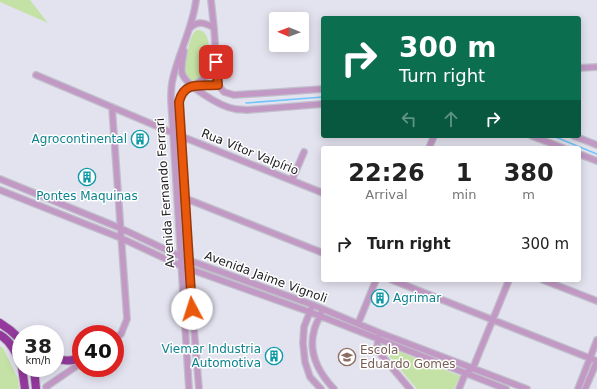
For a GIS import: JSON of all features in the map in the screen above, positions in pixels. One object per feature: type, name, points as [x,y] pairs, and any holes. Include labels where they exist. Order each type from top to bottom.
[{"type":"highway","points":[[0,323],[12,332]]},
{"type":"highway","points":[[0,335],[12,348]]},
{"type":"highway","points":[[23,377],[25,389]]},
{"type":"highway","points":[[35,377],[36,389]]},
{"type":"street","name":"Avenida Fernando Ferrari","points":[[190,389],[180,256],[171,100],[173,79],[190,28],[196,0]]},
{"type":"street","name":"Avenida Fernando Ferrari","points":[[211,0],[218,85]]},
{"type":"street","points":[[190,28],[193,24],[203,22],[214,28]]},
{"type":"street","points":[[186,41],[182,68],[183,75],[193,86],[219,104],[235,109],[247,110],[321,104]]},
{"type":"street","name":"Avenida Fernando Ferrari","points":[[199,389],[188,260],[179,102],[181,94],[184,90],[193,86],[204,78],[209,71],[216,51]]},
{"type":"street","points":[[581,68],[597,67]]},
{"type":"street","name":"Rua Vítor Valpírio","points":[[36,75],[173,133],[321,192]]},
{"type":"street","points":[[193,86],[218,85],[224,92],[234,95],[321,89]]},
{"type":"street","points":[[112,107],[127,319],[124,326]]},
{"type":"street","points":[[537,138],[557,146]]},
{"type":"street","points":[[579,138],[597,145]]},
{"type":"street","points":[[292,180],[304,152]]},
{"type":"street","points":[[581,155],[597,161]]},
{"type":"street","name":"Avenida Jaime Vignoli","points":[[0,180],[120,228],[188,260],[313,305],[358,324],[378,336],[466,374],[506,389]]},
{"type":"street","name":"Avenida Jaime Vignoli","points":[[0,190],[121,238],[181,266],[320,316],[473,368],[515,387],[527,389]]},
{"type":"street","points":[[177,195],[321,252]]},
{"type":"street","points":[[178,213],[178,210],[185,198]]},
{"type":"street","points":[[358,324],[375,282]]},
{"type":"street","points":[[397,282],[597,361],[586,389]]},
{"type":"street","points":[[459,389],[466,374],[473,368],[508,282]]},
{"type":"street","points":[[548,282],[597,301]]},
{"type":"street","points":[[313,305],[304,327],[303,343],[305,362],[310,377],[322,389],[329,384]]},
{"type":"street","points":[[322,309],[314,331],[312,344],[319,371],[334,389]]},
{"type":"street","points":[[378,336],[377,350],[410,389]]},
{"type":"street","points":[[578,389],[597,340]]},
{"type":"street","points":[[188,366],[197,366]]},
{"type":"street","points":[[46,388],[72,369]]},
{"type":"green space","points":[[0,0],[30,0],[48,23],[0,2]]},
{"type":"green space","points":[[197,30],[203,32],[207,38],[209,55],[207,65],[203,73],[198,79],[192,81],[186,76],[186,65],[191,37]]},
{"type":"green space","points":[[383,345],[460,376],[454,389],[417,389],[382,348]]},
{"type":"green space","points":[[0,346],[3,348],[12,367],[12,377],[17,377],[18,379],[19,389],[0,389]]},
{"type":"waterway","points":[[246,103],[321,97]]},
{"type":"waterway","points":[[558,138],[577,146]]},
{"type":"waterway","points":[[581,147],[597,154]]},
{"type":"place","name":"Agrocontinental","points":[[140,139]]},
{"type":"place","name":"Pontes Maquinas","points":[[87,177]]},
{"type":"place","name":"Agrimar","points":[[380,298]]},
{"type":"place","name":"Viemar Industria Automotiva","points":[[274,356]]},
{"type":"place","name":"Escola Eduardo Gomes","points":[[347,357]]},
{"type":"route","points":[[192,309],[179,102],[181,94],[184,90],[193,86],[218,85],[216,62]]}]
